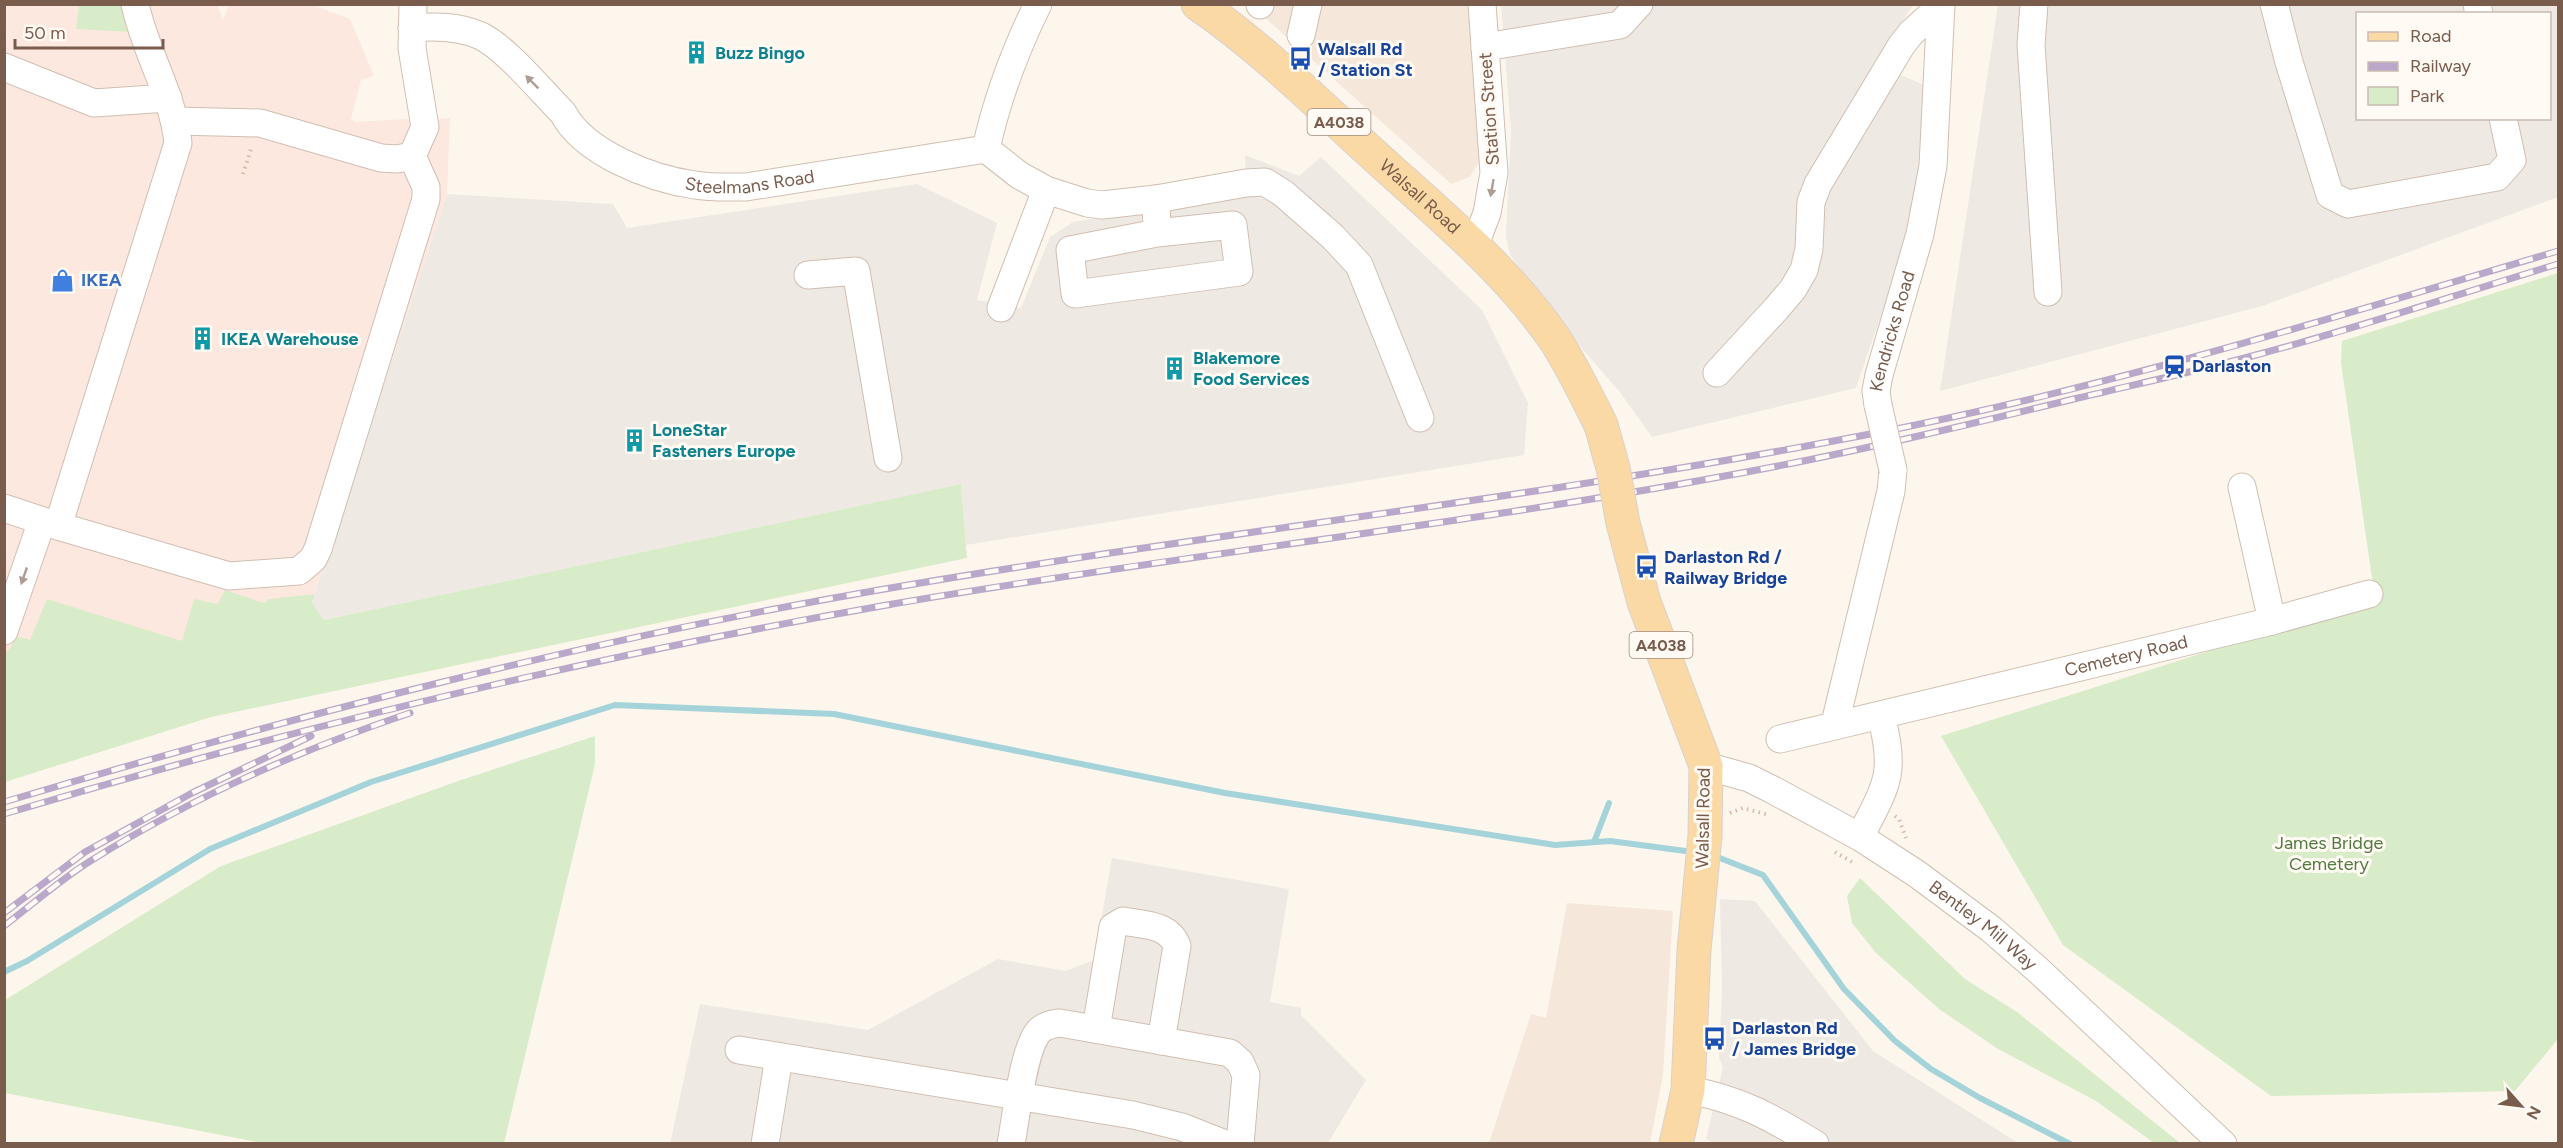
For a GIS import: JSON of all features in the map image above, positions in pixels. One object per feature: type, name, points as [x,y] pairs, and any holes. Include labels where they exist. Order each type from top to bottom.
[{"type":"main road","name":"Walsall Road","points":[[1198,4],[1298,84],[1474,247],[1521,297],[1555,340],[1582,385],[1601,425],[1644,602],[1706,766],[1715,829],[1702,882],[1694,950],[1688,1090],[1678,1134]]},
{"type":"street","points":[[4,631],[50,524],[178,143],[172,110],[139,23],[135,4]]},
{"type":"street","points":[[1038,4],[1012,61],[995,108],[986,149],[1020,175],[1046,190],[1087,203],[1102,205],[1265,182],[1284,194],[1333,237],[1359,265],[1420,418]]},
{"type":"street","points":[[1301,35],[1308,4]]},
{"type":"street","name":"Station Street","points":[[1474,247],[1487,213],[1494,173],[1482,4]]},
{"type":"street","points":[[1485,47],[1620,25],[1639,4]]},
{"type":"street","points":[[2034,4],[2031,45],[2048,292]]},
{"type":"street","points":[[2274,4],[2289,62],[2330,195],[2348,204],[2497,177],[2512,160],[2503,120]]},
{"type":"street","points":[[1717,373],[1793,289],[1804,270],[1809,249],[1811,202],[1818,184],[1901,46],[1911,33],[1941,5]]},
{"type":"street","name":"Kendricks Road","points":[[1837,725],[1837,715],[1891,490],[1893,470],[1876,391],[1878,375],[1920,234],[1933,166],[1941,5]]},
{"type":"street","points":[[4,508],[50,524],[229,576],[283,574],[299,571],[307,566],[318,549],[426,199],[426,187],[412,156],[425,127],[414,68],[412,16]]},
{"type":"street","name":"Steelmans Road","points":[[412,16],[438,26],[481,36],[497,46],[563,113],[570,126],[614,157],[655,176],[696,186],[719,187],[779,183],[986,149]]},
{"type":"street","points":[[4,67],[94,103],[172,110],[260,123],[381,158],[397,159],[412,156]]},
{"type":"street","points":[[1001,308],[1046,190]]},
{"type":"street","points":[[1156,199],[1157,233]]},
{"type":"street","points":[[1233,225],[1239,272],[1075,294],[1070,250],[1157,233],[1233,225]]},
{"type":"street","points":[[808,275],[856,271],[888,458]]},
{"type":"street","points":[[2242,487],[2272,621]]},
{"type":"street","name":"Cemetery Road","points":[[1780,739],[2272,621],[2369,594]]},
{"type":"street","points":[[1860,837],[1887,782],[1890,763],[1881,716]]},
{"type":"street","name":"Bentley Mill Way","points":[[1706,766],[1749,778],[1860,837],[1917,874],[1991,929],[2223,1143]]},
{"type":"street","points":[[1096,1029],[1113,927],[1123,921],[1166,930],[1173,936],[1177,946],[1161,1041]]},
{"type":"street","points":[[1011,1143],[1029,1051],[1038,1032],[1048,1025],[1060,1023],[1230,1053],[1240,1062],[1246,1075],[1240,1143]]},
{"type":"street","points":[[739,1050],[1133,1115],[1182,1127],[1225,1143]]},
{"type":"street","points":[[765,1143],[779,1057]]},
{"type":"street","points":[[1688,1090],[1729,1098],[1767,1114],[1815,1143]]},
{"type":"path","points":[[243,174],[246,164]]},
{"type":"path","points":[[1715,829],[1729,814],[1743,808],[1770,815],[1779,821]]},
{"type":"path","points":[[1828,848],[1857,865]]},
{"type":"shaded area","points":[[1265,4],[1470,5],[1480,160],[1470,177],[1451,184],[1262,15]]},
{"type":"shaded area","points":[[4,5],[79,5],[77,29],[148,5],[217,5],[223,20],[229,5],[312,5],[350,19],[374,76],[361,80],[351,119],[355,122],[408,119],[412,122],[450,118],[447,194],[312,602],[219,604],[183,641],[5,692],[4,44],[7,39]]},
{"type":"shaded area","points":[[1501,5],[1913,5],[1874,64],[1924,85],[1917,183],[1897,269],[1856,388],[1652,437],[1619,391],[1585,352],[1510,255],[1506,236],[1511,131]]},
{"type":"shaded area","points":[[1998,5],[2558,5],[2558,197],[2262,306],[1940,391]]},
{"type":"shaded area","points":[[1245,155],[1299,176],[1321,157],[1482,310],[1528,403],[1524,455],[966,545],[961,484],[324,620],[312,602],[447,194],[613,204],[627,228],[917,184],[997,223],[977,300],[1021,308],[1050,237],[1073,222],[1247,193]]},
{"type":"shaded area","points":[[1112,858],[1289,889],[1270,1002],[1301,1008],[1301,1015],[1366,1080],[1328,1143],[670,1144],[700,1004],[868,1030],[998,959],[1066,971],[1094,960]]},
{"type":"shaded area","points":[[1720,899],[1755,901],[1873,1051],[2018,1143],[1716,1144],[1706,1139],[1723,1067],[1719,1057],[1722,989]]},
{"type":"shaded area","points":[[1567,903],[1673,911],[1663,1075],[1650,1143],[1489,1143],[1531,1014],[1546,1018]]},
{"type":"green space","points":[[79,5],[124,5],[129,32],[76,29]]},
{"type":"green space","name":"James Bridge Cemetery","points":[[2558,273],[2558,1039],[2515,1091],[2271,1096],[2063,945],[1941,736],[2272,631],[2376,606],[2341,363],[2342,341]]},
{"type":"green space","points":[[961,484],[967,558],[211,717],[5,782],[5,653],[11,647],[15,636],[30,640],[47,599],[182,641],[194,599],[218,604],[225,590],[264,603],[269,599],[315,594],[312,602],[324,620]]},
{"type":"green space","points":[[595,736],[595,764],[504,1143],[262,1143],[5,1093],[5,1000],[221,866],[461,780]]},
{"type":"green space","points":[[1860,878],[1965,979],[2017,1012],[2180,1143],[2154,1143],[2096,1101],[1998,1049],[1939,1009],[1876,953],[1852,923],[1847,896]]},
{"type":"waterway","points":[[4,972],[27,961],[210,849],[371,782],[615,705],[834,714],[1225,793],[1555,845],[1610,841],[1693,852]]},
{"type":"waterway","points":[[1594,842],[1609,803]]},
{"type":"waterway","points":[[1712,855],[1763,875],[1844,989],[1895,1041],[1931,1069],[1980,1098],[2070,1144]]},
{"type":"railway","points":[[4,802],[327,711],[544,658],[763,611],[996,571],[1614,479],[1949,418],[2037,398],[2212,352],[2558,251]]},
{"type":"railway","points":[[4,814],[222,752],[442,697],[553,671],[775,625],[996,587],[1648,490],[1837,454],[2234,361],[2332,334],[2558,264]]},
{"type":"railway","points":[[4,926],[81,867],[168,816],[287,759],[410,713]]},
{"type":"railway","points":[[4,913],[85,852],[192,793],[311,736]]},
{"type":"place","name":"Buzz Bingo","points":[[697,53]]},
{"type":"place","name":"Walsall Rd / Station St","points":[[1300,59]]},
{"type":"place","name":"IKEA","points":[[63,280]]},
{"type":"place","name":"IKEA Warehouse","points":[[203,339]]},
{"type":"place","name":"Darlaston","points":[[2174,366]]},
{"type":"place","name":"Blakemore Food Services","points":[[1175,368]]},
{"type":"place","name":"LoneStar Fasteners Europe","points":[[634,440]]},
{"type":"place","name":"Darlaston Rd / Railway Bridge","points":[[1646,567]]},
{"type":"place","name":"Darlaston Rd / James Bridge","points":[[1714,1038]]}]
